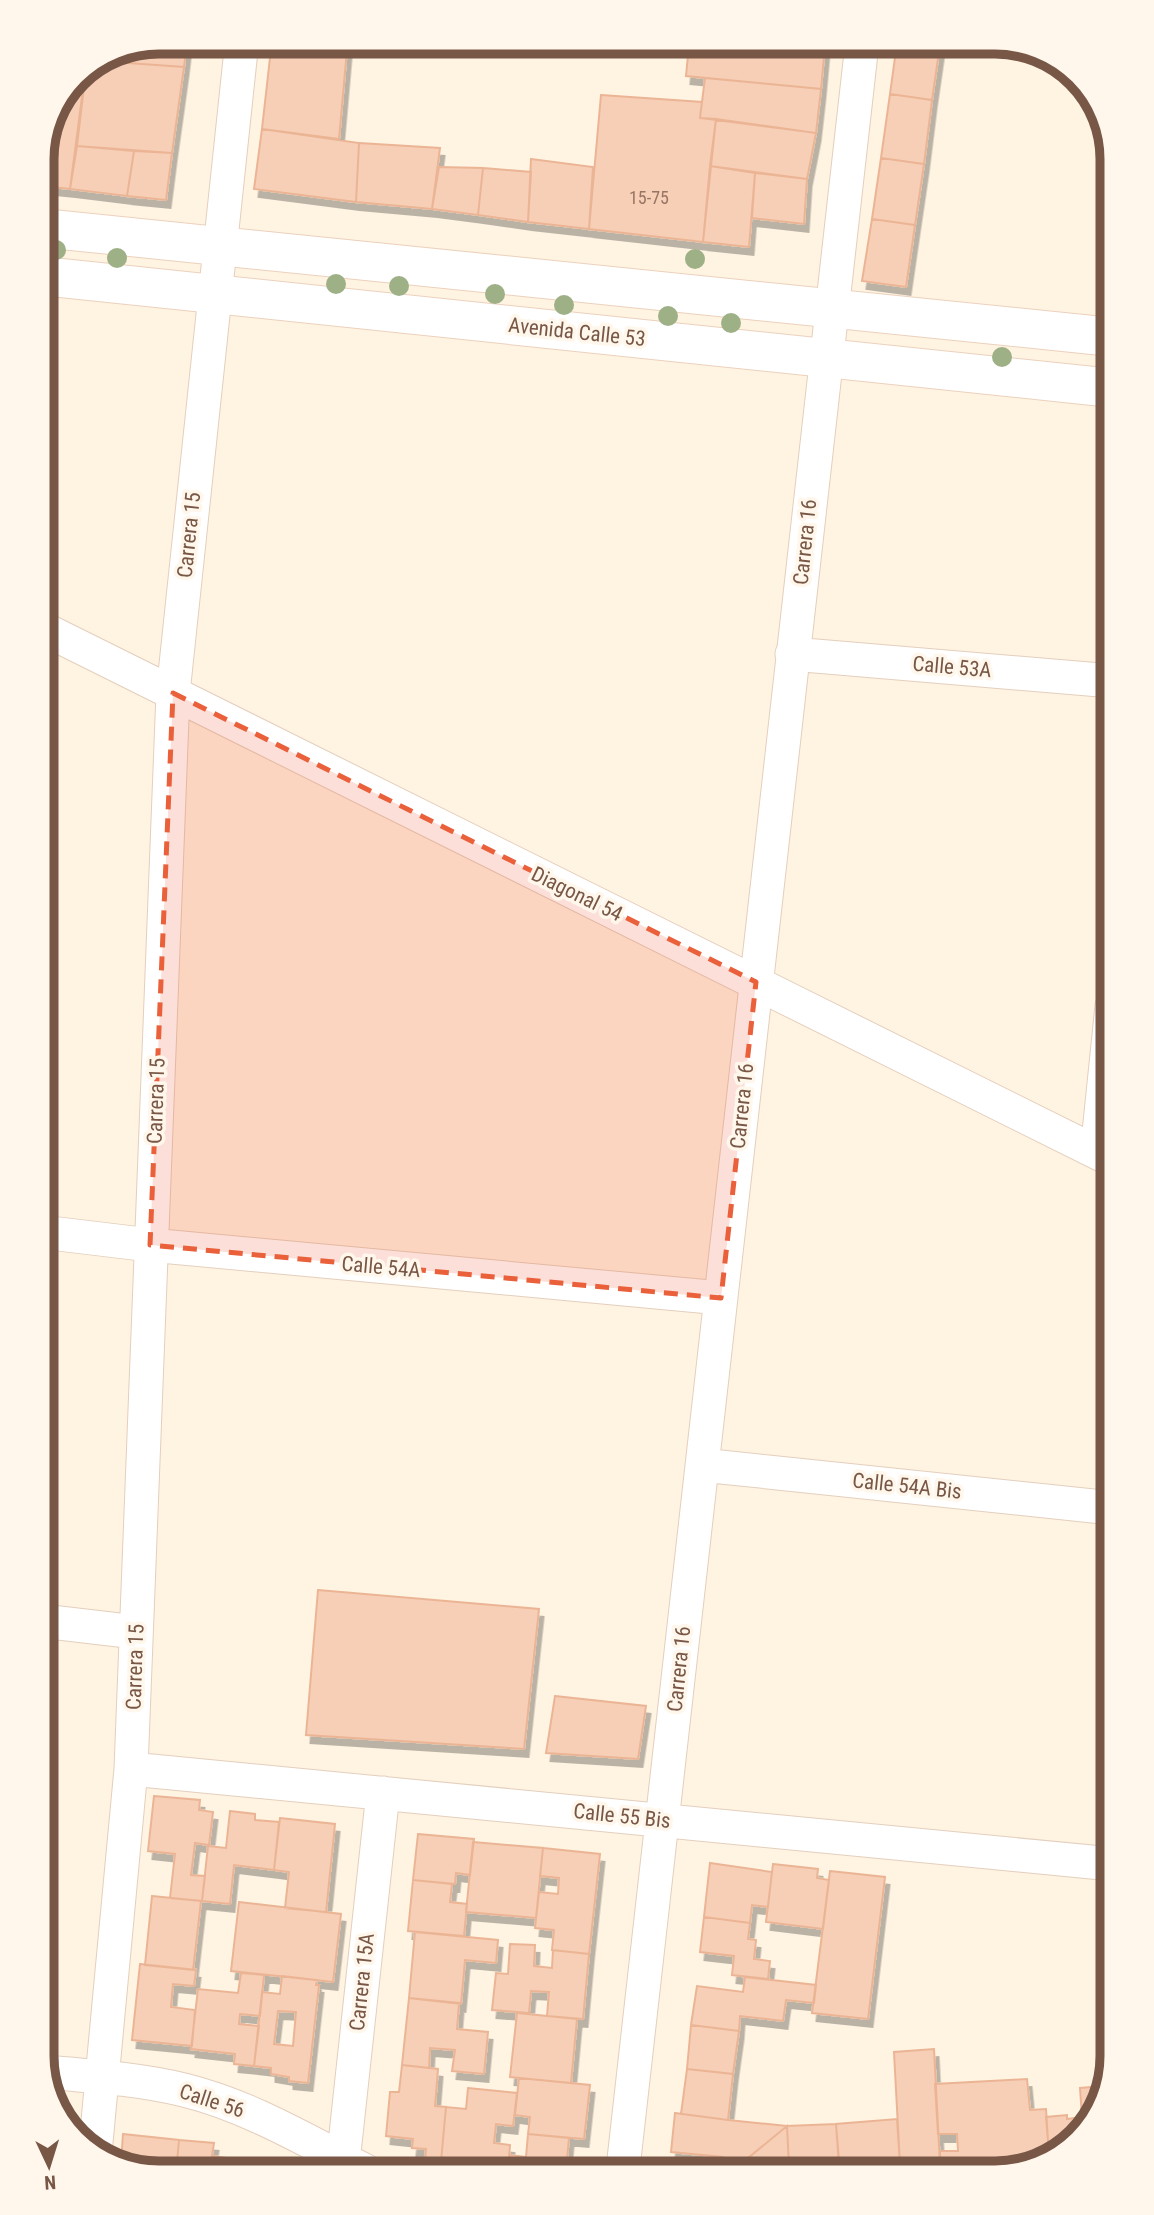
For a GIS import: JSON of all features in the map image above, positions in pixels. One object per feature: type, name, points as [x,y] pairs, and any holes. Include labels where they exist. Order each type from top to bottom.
[{"type":"main road","points":[[54,229],[1100,336]]},
{"type":"main road","name":"Avenida Calle 53","points":[[54,277],[1100,386]]},
{"type":"street","name":"Carrera 15","points":[[96,2140],[131,1769],[173,693],[241,54]]},
{"type":"street","name":"Carrera 16","points":[[624,2161],[861,54]]},
{"type":"street","name":"Diagonal 54","points":[[54,634],[1100,1154]]},
{"type":"street","name":"Calle 53A","points":[[792,654],[1100,680]]},
{"type":"street","name":"Calle 54A","points":[[54,1233],[150,1245],[721,1298]]},
{"type":"street","name":"Calle 54A Bis","points":[[702,1465],[1100,1507]]},
{"type":"street","points":[[54,1622],[136,1632]]},
{"type":"street","name":"Calle 55 Bis","points":[[131,1769],[1100,1863]]},
{"type":"street","name":"Carrera 15A","points":[[351,2161],[383,1793]]},
{"type":"street","name":"Calle 56","points":[[56,2073],[185,2090],[266,2120],[339,2161]]},
{"type":"highlighted area","points":[[173,693],[756,982],[721,1298],[150,1245]]},
{"type":"building","points":[[186,54],[184,67],[118,62],[138,56]]},
{"type":"building","points":[[270,54],[347,54],[339,139],[262,129]]},
{"type":"building","points":[[688,54],[824,54],[821,89],[686,76]]},
{"type":"building","points":[[895,54],[939,54],[932,100],[890,94]]},
{"type":"building","points":[[118,62],[184,67],[172,153],[77,146],[84,86],[101,72]]},
{"type":"building","points":[[705,78],[821,89],[816,133],[700,118]]},
{"type":"building","points":[[83,87],[70,189],[54,187],[54,152],[62,119]]},
{"type":"building","points":[[890,94],[932,100],[924,164],[881,158]]},
{"type":"building","points":[[601,95],[702,102],[700,118],[716,119],[703,242],[589,229]]},
{"type":"building","points":[[716,119],[816,133],[807,179],[710,166]]},
{"type":"building","points":[[262,129],[359,143],[356,202],[254,189]]},
{"type":"building","points":[[359,143],[440,148],[432,209],[356,202]]},
{"type":"building","points":[[77,146],[134,151],[127,196],[70,189]]},
{"type":"building","points":[[134,151],[172,153],[166,200],[127,196]]},
{"type":"building","points":[[881,158],[924,164],[915,225],[872,219]]},
{"type":"building","points":[[531,159],[593,167],[589,229],[528,222]]},
{"type":"building","points":[[710,166],[755,173],[749,247],[703,242]]},
{"type":"building","points":[[439,167],[483,168],[478,215],[432,209]]},
{"type":"building","points":[[483,168],[531,172],[528,222],[478,215]]},
{"type":"building","points":[[755,173],[807,179],[804,224],[752,218]]},
{"type":"building","points":[[872,219],[915,225],[906,287],[862,281]]},
{"type":"building","points":[[318,1590],[539,1609],[524,1749],[306,1735]]},
{"type":"building","points":[[555,1696],[646,1706],[638,1759],[546,1753]]},
{"type":"building","points":[[154,1796],[200,1800],[199,1810],[213,1812],[209,1845],[195,1843],[191,1875],[205,1876],[202,1901],[170,1898],[175,1854],[148,1851]]},
{"type":"building","points":[[230,1811],[255,1814],[255,1820],[279,1822],[274,1870],[234,1865],[230,1904],[202,1901],[208,1846],[226,1848]]},
{"type":"building","points":[[280,1818],[335,1824],[326,1912],[285,1908],[289,1872],[274,1870]]},
{"type":"building","points":[[418,1834],[474,1839],[470,1875],[456,1873],[455,1884],[413,1880]]},
{"type":"building","points":[[473,1842],[543,1848],[536,1918],[466,1912]]},
{"type":"building","points":[[543,1848],[600,1854],[589,1954],[552,1950],[554,1930],[535,1928],[539,1892],[558,1894],[559,1878],[540,1876]]},
{"type":"building","points":[[710,1863],[772,1872],[768,1907],[752,1905],[750,1923],[704,1917]]},
{"type":"building","points":[[773,1864],[818,1869],[817,1878],[829,1880],[823,1929],[766,1922]]},
{"type":"building","points":[[830,1871],[885,1877],[868,2019],[812,2013]]},
{"type":"building","points":[[413,1880],[452,1884],[450,1902],[467,1904],[464,1936],[408,1931]]},
{"type":"building","points":[[152,1896],[201,1901],[193,1970],[145,1965]]},
{"type":"building","points":[[239,1902],[341,1914],[333,1982],[231,1971]]},
{"type":"building","points":[[704,1917],[750,1923],[748,1939],[756,1940],[754,1959],[770,1961],[768,1979],[732,1975],[734,1956],[700,1952]]},
{"type":"building","points":[[415,1932],[498,1940],[496,1963],[465,1960],[461,2004],[409,1998]]},
{"type":"building","points":[[510,1944],[535,1945],[534,1966],[552,1968],[553,1950],[589,1954],[583,2019],[547,2016],[549,1992],[531,1991],[529,2013],[492,2010],[496,1973],[508,1974]]},
{"type":"building","points":[[140,1964],[196,1970],[194,1986],[173,1984],[171,2007],[195,2010],[192,2046],[132,2040]]},
{"type":"building","points":[[241,1973],[264,1975],[260,2016],[240,2014],[239,2024],[259,2026],[254,2066],[234,2064],[235,2054],[191,2049],[198,1989],[238,1993]]},
{"type":"building","points":[[282,1976],[317,1980],[316,1985],[319,1985],[308,2083],[289,2081],[289,2077],[271,2074],[271,2068],[254,2066],[262,1992],[280,1994]],"holes":[[[278,2011],[296,2012],[293,2046],[274,2044]]]},
{"type":"building","points":[[745,1977],[816,1985],[814,2003],[786,2000],[783,2021],[740,2016],[739,2031],[691,2025],[697,1986],[743,1992]]},
{"type":"building","points":[[409,1998],[459,2003],[457,2029],[488,2032],[484,2074],[452,2071],[455,2050],[430,2048],[429,2068],[402,2065]]},
{"type":"building","points":[[517,2013],[577,2019],[571,2083],[510,2077]]},
{"type":"building","points":[[691,2025],[739,2031],[733,2074],[687,2069]]},
{"type":"building","points":[[934,2049],[940,2161],[900,2161],[894,2052]]},
{"type":"building","points":[[402,2065],[438,2069],[435,2106],[446,2107],[441,2161],[425,2160],[426,2149],[412,2148],[413,2139],[386,2136],[390,2092],[399,2092]]},
{"type":"building","points":[[687,2069],[733,2074],[728,2120],[681,2114]]},
{"type":"building","points":[[519,2078],[590,2085],[584,2139],[528,2134],[530,2117],[515,2115]]},
{"type":"building","points":[[1027,2079],[1030,2110],[1046,2109],[1048,2146],[1016,2159],[940,2161],[940,2151],[958,2151],[957,2134],[938,2134],[935,2084]]},
{"type":"building","points":[[1095,2087],[1082,2114],[1080,2088]]},
{"type":"building","points":[[468,2088],[517,2093],[513,2126],[496,2124],[494,2143],[510,2145],[509,2161],[441,2161],[446,2107],[466,2109]]},
{"type":"building","points":[[675,2113],[787,2126],[744,2161],[726,2161],[723,2157],[671,2152]]},
{"type":"building","points":[[1067,2115],[1067,2119],[1080,2117],[1064,2135],[1048,2146],[1046,2117]]},
{"type":"building","points":[[897,2119],[900,2161],[839,2160],[836,2124]]},
{"type":"building","points":[[836,2124],[839,2161],[789,2161],[787,2126]]},
{"type":"building","points":[[787,2126],[789,2161],[744,2161]]},
{"type":"building","points":[[123,2134],[179,2140],[177,2161],[152,2161],[122,2154]]},
{"type":"building","points":[[528,2134],[569,2138],[567,2161],[509,2161],[510,2155],[526,2157]]},
{"type":"building","points":[[179,2140],[214,2143],[212,2156],[227,2158],[227,2161],[177,2161]]},
{"type":"building","points":[[227,2158],[260,2161],[227,2161]]}]
